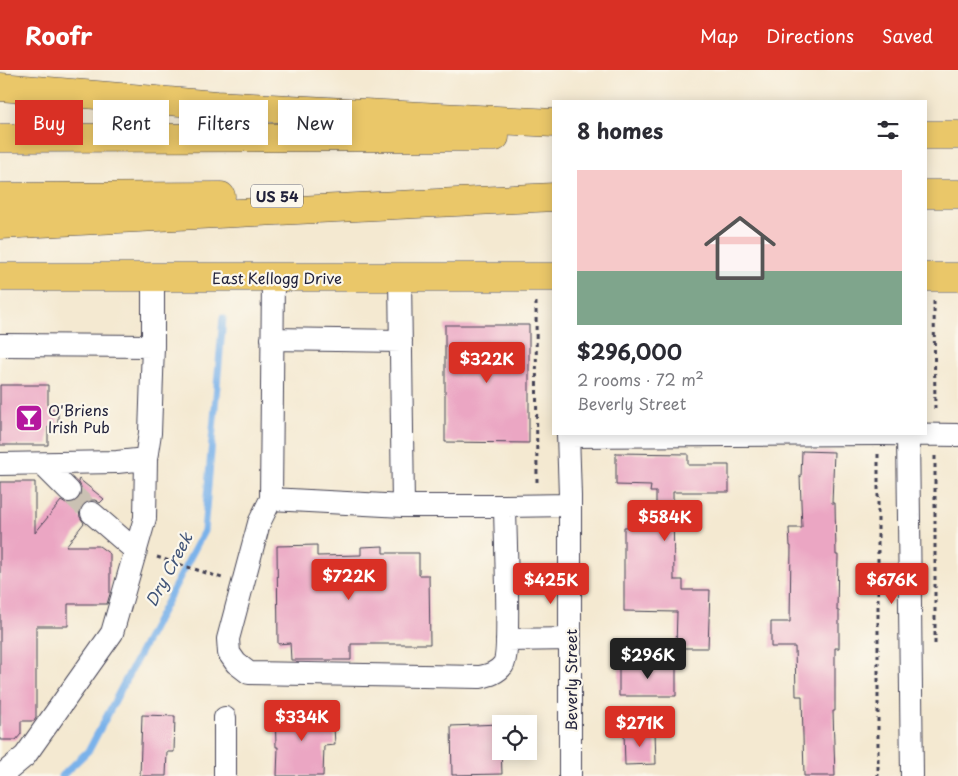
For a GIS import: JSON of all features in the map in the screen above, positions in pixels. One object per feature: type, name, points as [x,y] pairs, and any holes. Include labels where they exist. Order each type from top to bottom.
[{"type":"main road","points":[[0,87],[216,105],[552,123]]},
{"type":"main road","points":[[927,135],[958,135]]},
{"type":"main road","points":[[0,138],[552,136]]},
{"type":"main road","points":[[927,194],[958,194]]},
{"type":"main road","points":[[0,225],[552,196]]},
{"type":"main road","name":"US 54","points":[[0,197],[552,196]]},
{"type":"main road","name":"East Kellogg Drive","points":[[0,277],[552,277]]},
{"type":"main road","points":[[930,287],[958,277]]},
{"type":"street","points":[[1,776],[25,756],[112,634],[146,554],[146,459],[150,433],[153,277]]},
{"type":"street","points":[[273,277],[271,499],[260,523],[228,639],[228,652],[236,663],[249,673],[480,677],[494,674],[504,663],[507,640],[505,506]]},
{"type":"street","points":[[400,277],[403,506]]},
{"type":"street","points":[[272,339],[401,341]]},
{"type":"street","points":[[0,345],[153,346]]},
{"type":"street","name":"Beverly Street","points":[[568,435],[570,505],[570,776]]},
{"type":"street","points":[[908,435],[912,776]]},
{"type":"street","points":[[927,435],[958,435]]},
{"type":"street","points":[[0,464],[117,462],[146,459]]},
{"type":"street","points":[[42,464],[69,491]]},
{"type":"street","points":[[271,499],[403,506],[570,505]]},
{"type":"street","points":[[92,513],[146,554]]},
{"type":"street","points":[[507,640],[570,639]]},
{"type":"street","points":[[225,718],[225,776]]},
{"type":"path","points":[[930,287],[935,435],[935,649]]},
{"type":"path","points":[[536,299],[538,506]]},
{"type":"path","points":[[878,435],[878,776]]},
{"type":"path","points":[[146,554],[229,581]]},
{"type":"building","points":[[445,325],[529,325],[529,443],[445,442]]},
{"type":"building","name":"O'Briens Irish Pub","points":[[0,385],[48,385],[48,409],[58,409],[58,427],[48,427],[48,445],[0,445]]},
{"type":"building","points":[[802,451],[834,452],[832,503],[835,503],[836,555],[838,555],[837,611],[839,611],[839,648],[835,648],[835,711],[833,711],[835,776],[804,776],[802,696],[796,696],[795,647],[771,647],[771,622],[790,622],[791,546],[789,528],[802,528],[800,476]]},
{"type":"building","points":[[616,453],[688,454],[688,465],[729,465],[729,492],[673,492],[674,580],[683,580],[683,590],[710,590],[708,648],[676,648],[677,612],[624,611],[624,527],[656,526],[656,492],[650,492],[651,486],[616,485]]},
{"type":"building","points":[[79,479],[104,499],[100,503],[95,500],[88,500],[82,505],[79,511],[84,523],[66,546],[99,546],[110,554],[110,594],[107,604],[68,604],[68,626],[36,626],[36,718],[34,721],[21,721],[21,734],[16,740],[0,740],[0,482],[35,482],[35,533],[61,501],[66,504],[72,504],[79,500],[82,494]]},
{"type":"building","points":[[317,545],[317,556],[361,555],[361,547],[383,546],[383,553],[419,553],[419,575],[429,575],[430,644],[351,644],[351,660],[291,660],[290,643],[278,644],[277,546]]},
{"type":"building","points":[[676,663],[676,696],[619,696],[619,664]]},
{"type":"building","points":[[323,709],[323,726],[334,726],[335,745],[324,746],[323,776],[277,776],[278,747],[276,747],[275,710]]},
{"type":"building","points":[[142,715],[175,716],[174,752],[167,752],[166,776],[140,776]]},
{"type":"building","points":[[492,724],[492,760],[501,760],[502,774],[452,775],[451,726]]},
{"type":"building","points":[[655,731],[656,764],[625,765],[624,732]]},
{"type":"waterway","name":"Dry Creek","points":[[62,776],[89,750],[204,531],[223,318]]},
{"type":"tunnel","points":[[69,491],[92,513]]},
{"type":"place","name":"O'Briens Irish Pub","points":[[29,418]]}]
